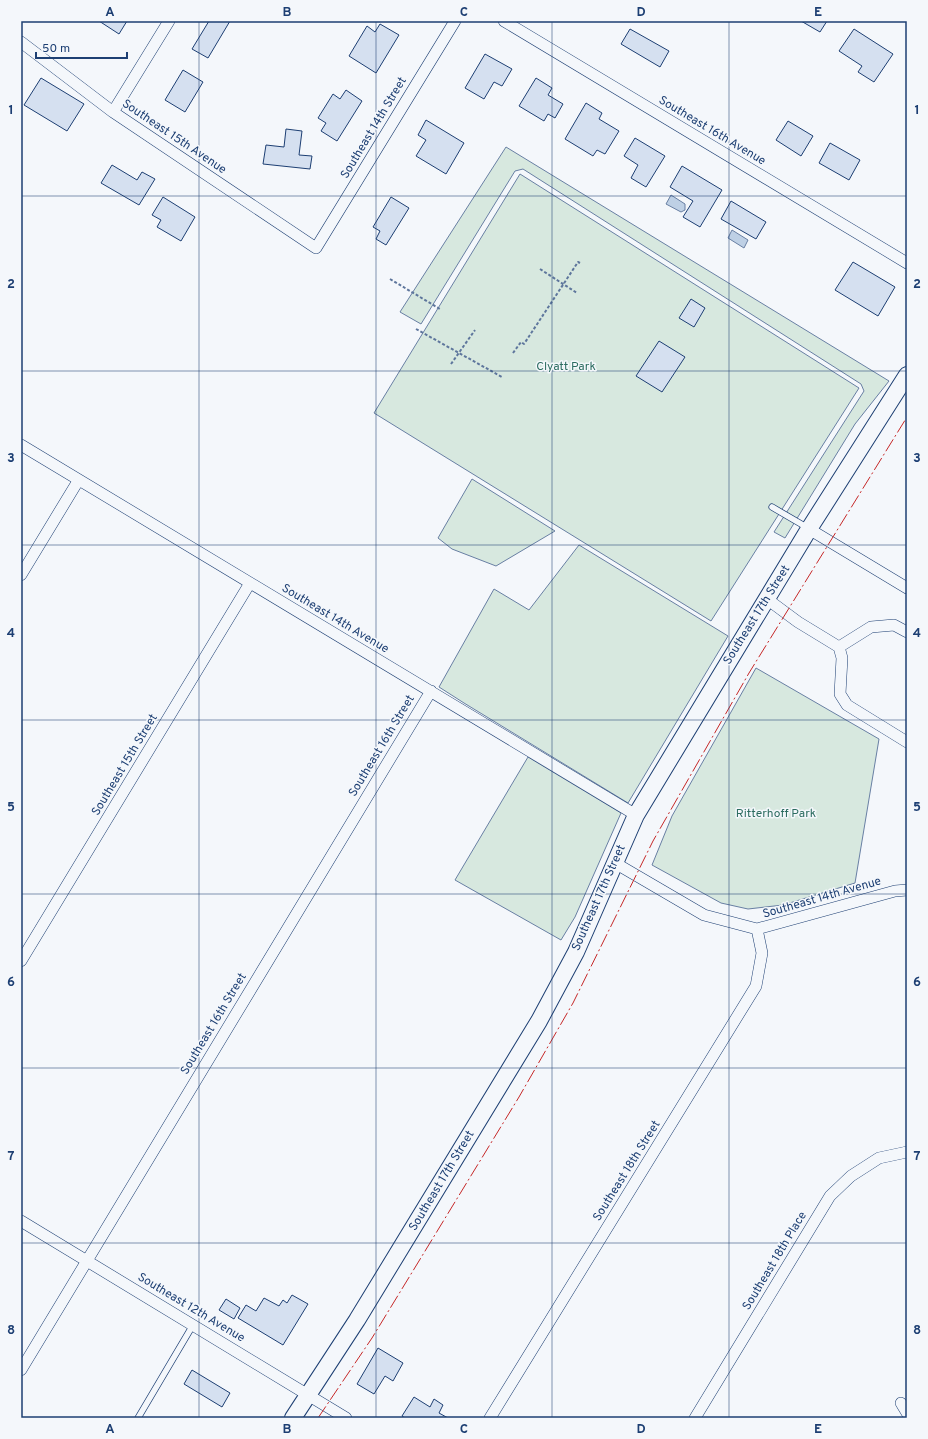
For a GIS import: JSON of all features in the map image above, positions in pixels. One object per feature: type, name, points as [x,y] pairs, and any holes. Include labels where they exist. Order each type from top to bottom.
[{"type":"main road","name":"Southeast 17th Street","points":[[293,1418],[381,1281],[539,1020],[576,952],[636,815],[767,599],[906,375]]},
{"type":"street","points":[[113,112],[169,21]]},
{"type":"street","name":"Southeast 14th Street","points":[[316,248],[455,21]]},
{"type":"street","name":"Southeast 16th Avenue","points":[[504,21],[907,263]]},
{"type":"street","name":"Southeast 15th Avenue","points":[[21,42],[113,112],[316,248]]},
{"type":"street","name":"Southeast 14th Avenue","points":[[21,446],[636,815]]},
{"type":"street","points":[[21,575],[78,480]]},
{"type":"street","points":[[810,529],[907,588]]},
{"type":"street","name":"Southeast 15th Street","points":[[21,961],[250,583]]},
{"type":"street","points":[[767,599],[798,622],[839,647],[842,658],[840,694],[847,705],[907,742]]},
{"type":"street","points":[[839,647],[871,627],[894,625],[907,632]]},
{"type":"street","name":"Southeast 16th Street","points":[[21,1370],[431,691]]},
{"type":"street","name":"Southeast 14th Avenue","points":[[615,863],[704,915],[757,929],[895,891],[907,890]]},
{"type":"street","name":"Southeast 18th Street","points":[[490,1418],[756,986],[762,953],[757,929]]},
{"type":"street","name":"Southeast 18th Place","points":[[695,1418],[830,1196],[851,1176],[879,1158],[907,1152]]},
{"type":"street","name":"Southeast 12th Avenue","points":[[21,1221],[346,1418]]},
{"type":"lane","points":[[772,507],[785,516],[810,529]]},
{"type":"lane","points":[[138,1418],[193,1325]]},
{"type":"path","points":[[512,353],[520,342],[524,344],[578,262],[580,263]]},
{"type":"path","points":[[540,269],[578,293]]},
{"type":"path","points":[[390,279],[440,309]]},
{"type":"path","points":[[416,329],[502,377]]},
{"type":"path","points":[[451,364],[475,330]]},
{"type":"green space","points":[[506,147],[889,381],[855,424],[785,538],[774,532],[864,391],[861,384],[523,169],[515,171],[421,324],[400,312]]},
{"type":"green space","name":"Clyatt Park","points":[[520,174],[859,388],[711,621],[374,413]]},
{"type":"green space","points":[[472,479],[555,531],[496,566],[452,549],[438,538]]},
{"type":"green space","points":[[579,545],[728,636],[628,803],[439,687],[494,589],[529,610]]},
{"type":"green space","name":"Ritterhoff Park","points":[[756,668],[879,739],[855,883],[783,905],[748,909],[721,903],[652,865],[672,816]]},
{"type":"green space","points":[[528,757],[621,813],[575,917],[561,940],[455,880]]},
{"type":"water","points":[[671,195],[685,204],[685,210],[681,212],[666,204]]},
{"type":"water","points":[[732,230],[748,240],[744,248],[728,238]]},
{"type":"building","points":[[99,21],[127,21],[119,34]]},
{"type":"building","points":[[209,21],[230,21],[208,58],[192,49]]},
{"type":"building","points":[[801,21],[827,21],[820,32]]},
{"type":"building","points":[[380,24],[399,35],[376,73],[349,56],[367,26],[375,32]]},
{"type":"building","points":[[630,29],[669,51],[660,67],[621,44]]},
{"type":"building","points":[[854,29],[893,54],[874,82],[858,72],[862,66],[839,51]]},
{"type":"building","points":[[485,54],[512,69],[502,86],[494,82],[484,99],[465,88]]},
{"type":"building","points":[[183,70],[203,82],[185,112],[165,100]]},
{"type":"building","points":[[41,78],[84,104],[67,131],[24,105]]},
{"type":"building","points":[[536,78],[552,88],[548,95],[563,104],[555,118],[548,114],[544,121],[519,106]]},
{"type":"building","points":[[346,90],[362,101],[337,141],[321,131],[326,123],[318,118],[333,94],[340,99]]},
{"type":"building","points":[[586,103],[602,113],[599,119],[619,131],[605,154],[597,150],[593,156],[565,139]]},
{"type":"building","points":[[426,120],[464,143],[446,174],[416,156],[426,140],[418,135]]},
{"type":"building","points":[[788,121],[813,136],[801,156],[776,140]]},
{"type":"building","points":[[286,129],[302,131],[299,155],[312,156],[310,169],[263,164],[266,145],[284,147]]},
{"type":"building","points":[[635,138],[665,156],[646,187],[631,178],[638,165],[624,156]]},
{"type":"building","points":[[830,143],[860,160],[849,180],[819,163]]},
{"type":"building","points":[[112,165],[137,180],[142,172],[155,179],[139,205],[101,183]]},
{"type":"building","points":[[682,166],[722,190],[700,227],[683,217],[693,201],[670,187]]},
{"type":"building","points":[[163,197],[195,217],[181,241],[157,227],[161,220],[152,215]]},
{"type":"building","points":[[391,197],[409,208],[386,245],[376,239],[380,231],[373,227]]},
{"type":"building","points":[[731,201],[766,222],[756,239],[721,219]]},
{"type":"building","points":[[853,262],[895,287],[878,316],[835,290]]},
{"type":"building","points":[[691,299],[705,308],[694,327],[679,318]]},
{"type":"building","points":[[659,341],[685,357],[662,392],[636,376]]},
{"type":"building","points":[[292,1295],[308,1304],[283,1345],[238,1318],[246,1305],[256,1311],[264,1298],[279,1306],[283,1300],[287,1303]]},
{"type":"building","points":[[226,1299],[240,1308],[234,1319],[219,1310]]},
{"type":"building","points":[[378,1348],[403,1363],[393,1381],[385,1376],[374,1394],[357,1384]]},
{"type":"building","points":[[192,1370],[230,1393],[222,1407],[184,1384]]},
{"type":"building","points":[[414,1397],[430,1407],[434,1399],[443,1405],[439,1413],[448,1418],[405,1418],[402,1416]]},
{"type":"power","points":[[318,1418],[372,1338],[519,1097],[573,1003],[653,841],[749,673],[907,417]]}]
